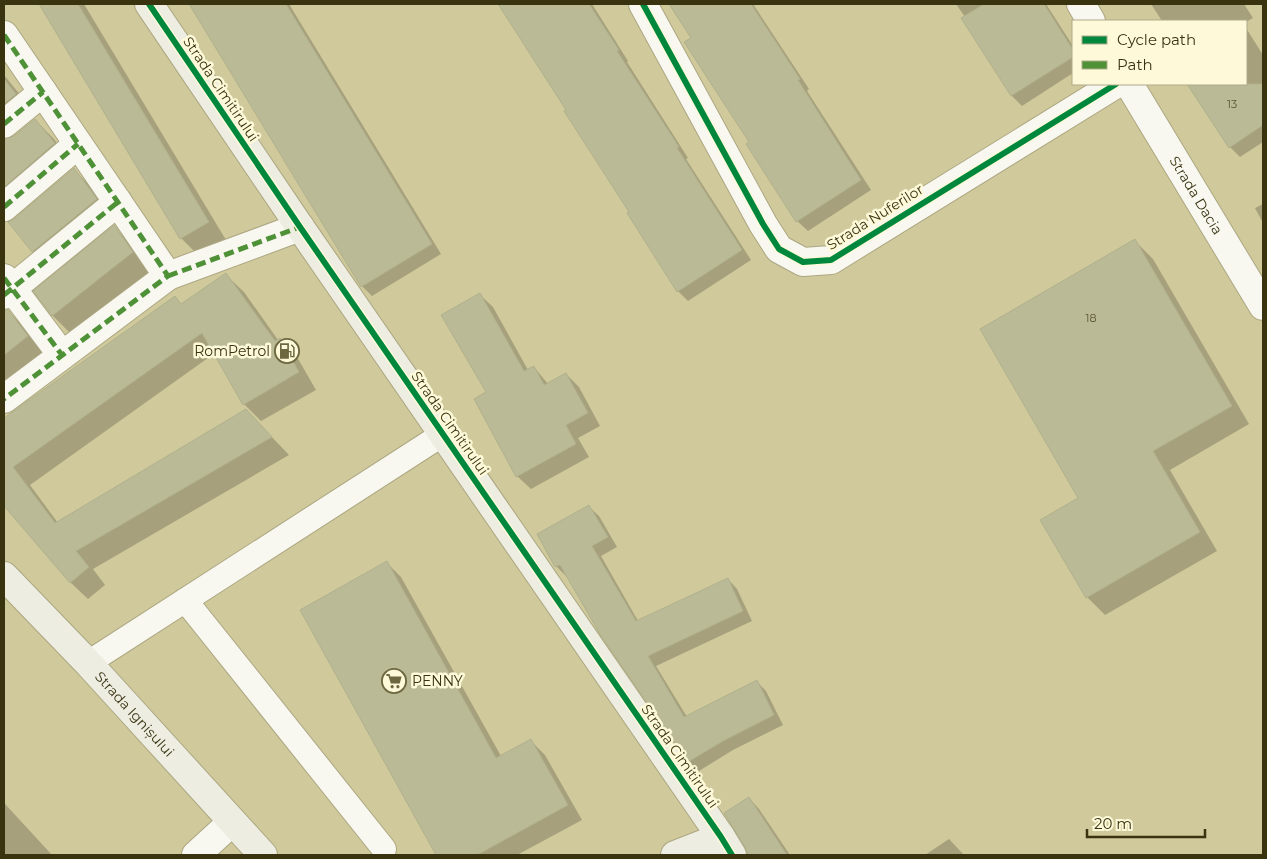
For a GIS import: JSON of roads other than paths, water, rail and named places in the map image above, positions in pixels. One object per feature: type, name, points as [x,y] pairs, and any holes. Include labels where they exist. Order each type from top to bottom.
[{"type":"street","name":"Strada Cimitirului","points":[[149,4],[726,846]]},
{"type":"street","name":"Strada Nuferilor","points":[[643,4],[763,224],[779,248],[803,262],[831,260],[1114,85]]},
{"type":"street","points":[[1081,4],[1090,20]]},
{"type":"street","points":[[4,37],[168,276]]},
{"type":"street","name":"Strada Dacia","points":[[1130,85],[1263,306]]},
{"type":"street","points":[[4,124],[42,92]]},
{"type":"street","points":[[4,207],[78,144]]},
{"type":"street","points":[[62,355],[6,287],[118,202]]},
{"type":"street","points":[[4,399],[168,276],[300,226]]},
{"type":"street","name":"Strada Ignișului","points":[[4,576],[88,663],[263,855]]},
{"type":"street","points":[[196,855],[232,822]]},
{"type":"street","points":[[676,855],[726,846]]},
{"type":"lane","points":[[88,663],[443,434]]},
{"type":"lane","points":[[184,600],[384,849]]},
{"type":"place","name":"RomPetrol","points":[[287,351]]},
{"type":"place","name":"PENNY","points":[[394,681]]}]
